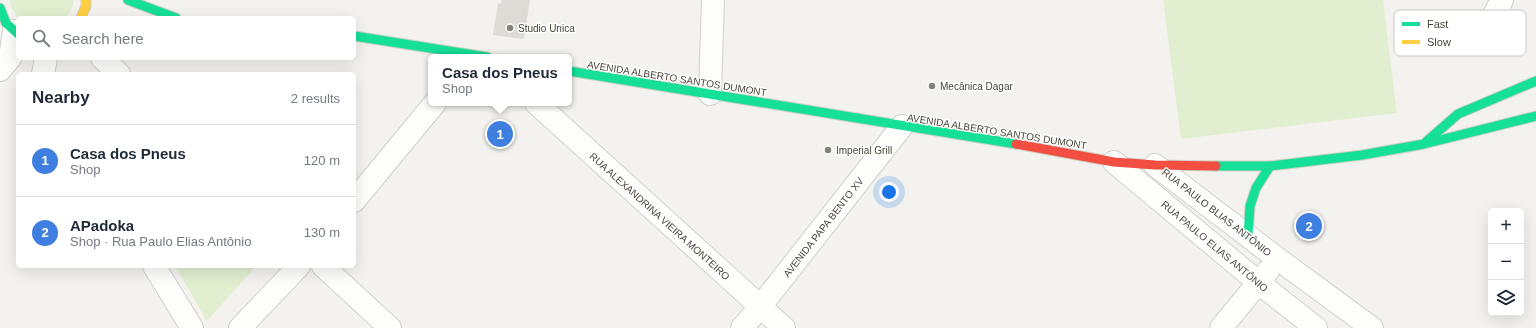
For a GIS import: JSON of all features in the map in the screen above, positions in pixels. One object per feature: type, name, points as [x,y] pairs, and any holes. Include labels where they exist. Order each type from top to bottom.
[{"type":"street","points":[[82,16],[86,6],[86,0]]},
{"type":"street","points":[[128,0],[171,16]]},
{"type":"street","points":[[710,94],[713,0]]},
{"type":"street","points":[[1497,10],[1502,0]]},
{"type":"street","points":[[0,11],[6,23],[16,33],[10,58],[0,70]]},
{"type":"street","points":[[356,36],[463,54]]},
{"type":"street","points":[[43,72],[46,60]]},
{"type":"street","points":[[104,60],[117,72]]},
{"type":"street","name":"AVENIDA ALBERTO SANTOS DUMONT","points":[[572,71],[1029,146],[1114,162],[1155,165],[1270,166],[1362,155],[1424,144],[1536,116]]},
{"type":"street","points":[[1424,144],[1458,114],[1536,81]]},
{"type":"street","points":[[356,199],[433,106]]},
{"type":"street","name":"RUA ALEXANDRINA VIEIRA MONTEIRO","points":[[539,106],[784,328]]},
{"type":"street","name":"AVENIDA PAPA BENTO XV","points":[[742,328],[902,126]]},
{"type":"street","name":"RUA PAULO ELIAS ANTÔNIO","points":[[1114,162],[1259,283],[1316,328]]},
{"type":"street","name":"RUA PAULO BLIAS ANTÔNIO","points":[[1155,165],[1278,259]]},
{"type":"street","points":[[1248,235],[1250,206],[1256,188],[1270,166]]},
{"type":"street","points":[[1221,328],[1278,259],[1372,328]]},
{"type":"street","points":[[155,268],[192,328]]},
{"type":"street","points":[[240,328],[297,268]]},
{"type":"street","points":[[324,268],[390,328]]},
{"type":"green space","points":[[10,0],[74,0],[67,16],[17,16],[11,7]]},
{"type":"green space","points":[[1163,0],[1383,0],[1397,113],[1181,139]]},
{"type":"green space","points":[[176,268],[254,268],[207,321]]},
{"type":"building","points":[[502,0],[530,0],[524,39],[493,35],[498,3],[501,4]]},
{"type":"traffic: fast","points":[[128,0],[171,16]]},
{"type":"traffic: fast","points":[[0,8],[6,23],[16,32]]},
{"type":"traffic: fast","points":[[356,36],[468,54]]},
{"type":"traffic: fast","points":[[572,71],[1016,144]]},
{"type":"traffic: fast","points":[[1426,142],[1458,114],[1536,81]]},
{"type":"traffic: fast","points":[[1216,166],[1270,166],[1362,155],[1424,144],[1536,116]]},
{"type":"traffic: fast","points":[[1248,235],[1250,206],[1256,188],[1270,166]]},
{"type":"traffic: slow","points":[[82,16],[86,6],[86,0]]},
{"type":"traffic: jam","points":[[1016,144],[1114,162],[1155,165],[1216,166]]},
{"type":"place","name":"Studio Unica","points":[[510,28]]},
{"type":"place","name":"Mecânica Dagar","points":[[932,86]]},
{"type":"place","name":"Casa dos Pneus","points":[[500,134]]},
{"type":"place","name":"Imperial Grill","points":[[828,150]]},
{"type":"place","name":"APadoka","points":[[1309,226]]}]
